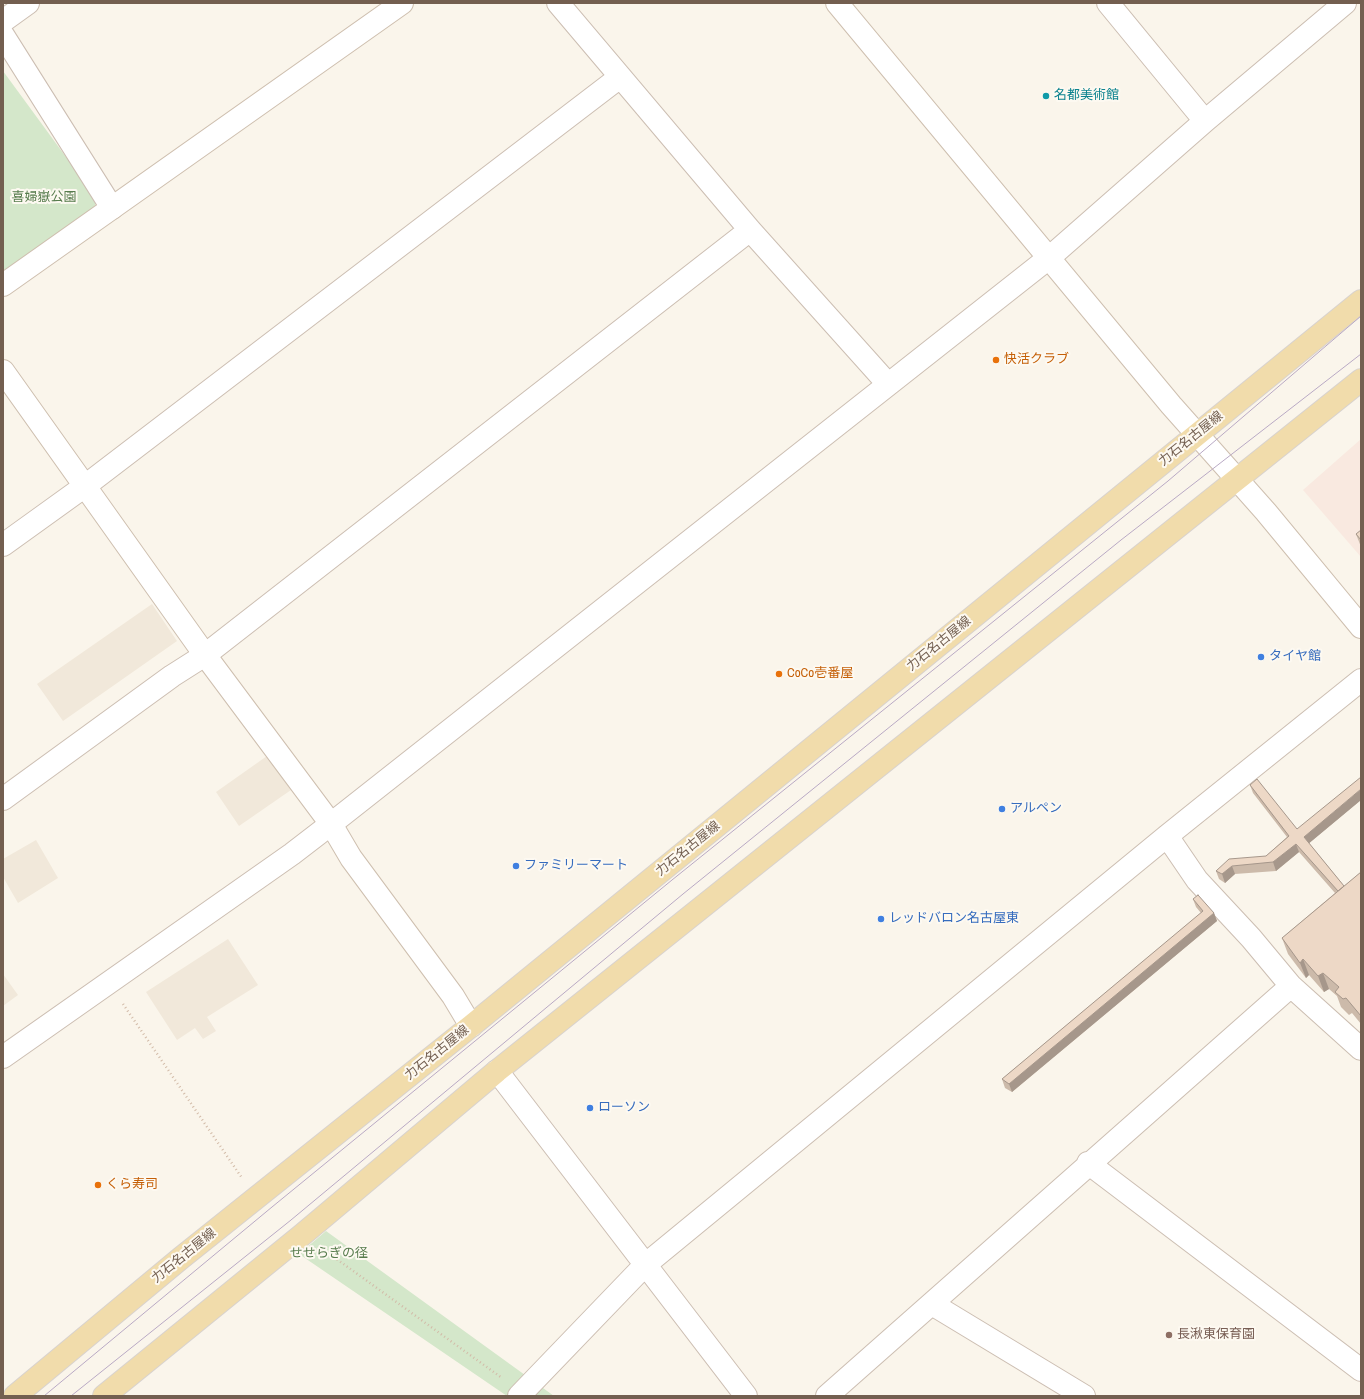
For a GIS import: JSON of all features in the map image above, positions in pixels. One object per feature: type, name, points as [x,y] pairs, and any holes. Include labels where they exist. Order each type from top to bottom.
[{"type":"main road","name":"力石名古屋線","points":[[15,1396],[181,1258],[470,1026],[1361,301]]},
{"type":"main road","points":[[104,1396],[302,1235],[497,1070],[1361,380]]},
{"type":"street","points":[[3,20],[28,3]]},
{"type":"street","points":[[3,284],[402,3]]},
{"type":"street","points":[[558,3],[750,230],[888,384]]},
{"type":"street","points":[[837,3],[1197,434],[1361,627]]},
{"type":"street","points":[[1108,3],[1205,121]]},
{"type":"street","points":[[3,1057],[286,859],[331,824],[1050,257],[1205,121],[1345,3]]},
{"type":"street","points":[[3,35],[112,208]]},
{"type":"street","points":[[3,545],[86,486],[620,77]]},
{"type":"street","points":[[3,798],[172,676],[206,655],[750,230]]},
{"type":"street","points":[[3,372],[206,655],[331,824],[350,858],[453,996],[470,1026]]},
{"type":"street","points":[[521,1394],[645,1266],[1167,836],[1361,680]]},
{"type":"street","points":[[1167,836],[1197,880],[1251,938],[1290,986],[1361,1049]]},
{"type":"street","points":[[827,1396],[932,1304],[1088,1163],[1290,986]]},
{"type":"street","points":[[497,1070],[645,1266],[746,1396]]},
{"type":"street","points":[[1088,1163],[1361,1370]]},
{"type":"street","points":[[932,1304],[1084,1396]]},
{"type":"path","points":[[109,983],[243,1180]]},
{"type":"path","points":[[302,1235],[521,1394]]},
{"type":"shaded area","points":[[1361,439],[1361,557],[1303,490]]},
{"type":"shaded area","points":[[152,604],[177,641],[63,721],[37,684]]},
{"type":"shaded area","points":[[267,756],[291,790],[239,826],[216,792]]},
{"type":"shaded area","points":[[36,840],[58,878],[18,903],[3,877],[3,859]]},
{"type":"shaded area","points":[[228,939],[258,985],[207,1017],[216,1031],[203,1039],[195,1028],[177,1040],[146,992]]},
{"type":"shaded area","points":[[3,974],[18,995],[3,1006]]},
{"type":"green space","name":"喜婦嶽公園","points":[[3,71],[96,198],[95,206],[89,217],[3,277]]},
{"type":"green space","name":"せせらぎの径","points":[[326,1231],[554,1396],[507,1396],[299,1254]]},
{"type":"building","points":[[1361,530],[1361,540],[1356,534]]},
{"type":"building","points":[[1361,777],[1361,789],[1304,837],[1344,886],[1338,891],[1296,844],[1273,862],[1232,866],[1222,874],[1216,871],[1229,859],[1266,856],[1289,836],[1250,785],[1257,779],[1297,829]]},
{"type":"building","points":[[1361,872],[1361,1016],[1346,998],[1343,999],[1335,992],[1339,987],[1323,973],[1318,976],[1303,959],[1300,963],[1282,938]]},
{"type":"building","points":[[1198,895],[1214,913],[1009,1084],[1002,1079],[1203,911],[1193,899]]},
{"type":"tram line","points":[[44,1396],[272,1207],[672,880],[1168,481],[1361,316]]},
{"type":"tram line","points":[[71,1396],[291,1220],[683,894],[1121,540],[1361,354]]},
{"type":"place","name":"名都美術館","points":[[1046,96]]},
{"type":"place","name":"快活クラブ","points":[[996,360]]},
{"type":"place","name":"タイヤ館","points":[[1261,657]]},
{"type":"place","name":"CoCo壱番屋","points":[[779,674]]},
{"type":"place","name":"アルペン","points":[[1002,809]]},
{"type":"place","name":"ファミリーマート","points":[[516,866]]},
{"type":"place","name":"レッドバロン名古屋東","points":[[881,919]]},
{"type":"place","name":"ローソン","points":[[590,1108]]},
{"type":"place","name":"くら寿司","points":[[98,1185]]},
{"type":"place","name":"長湫東保育園","points":[[1169,1335]]}]
